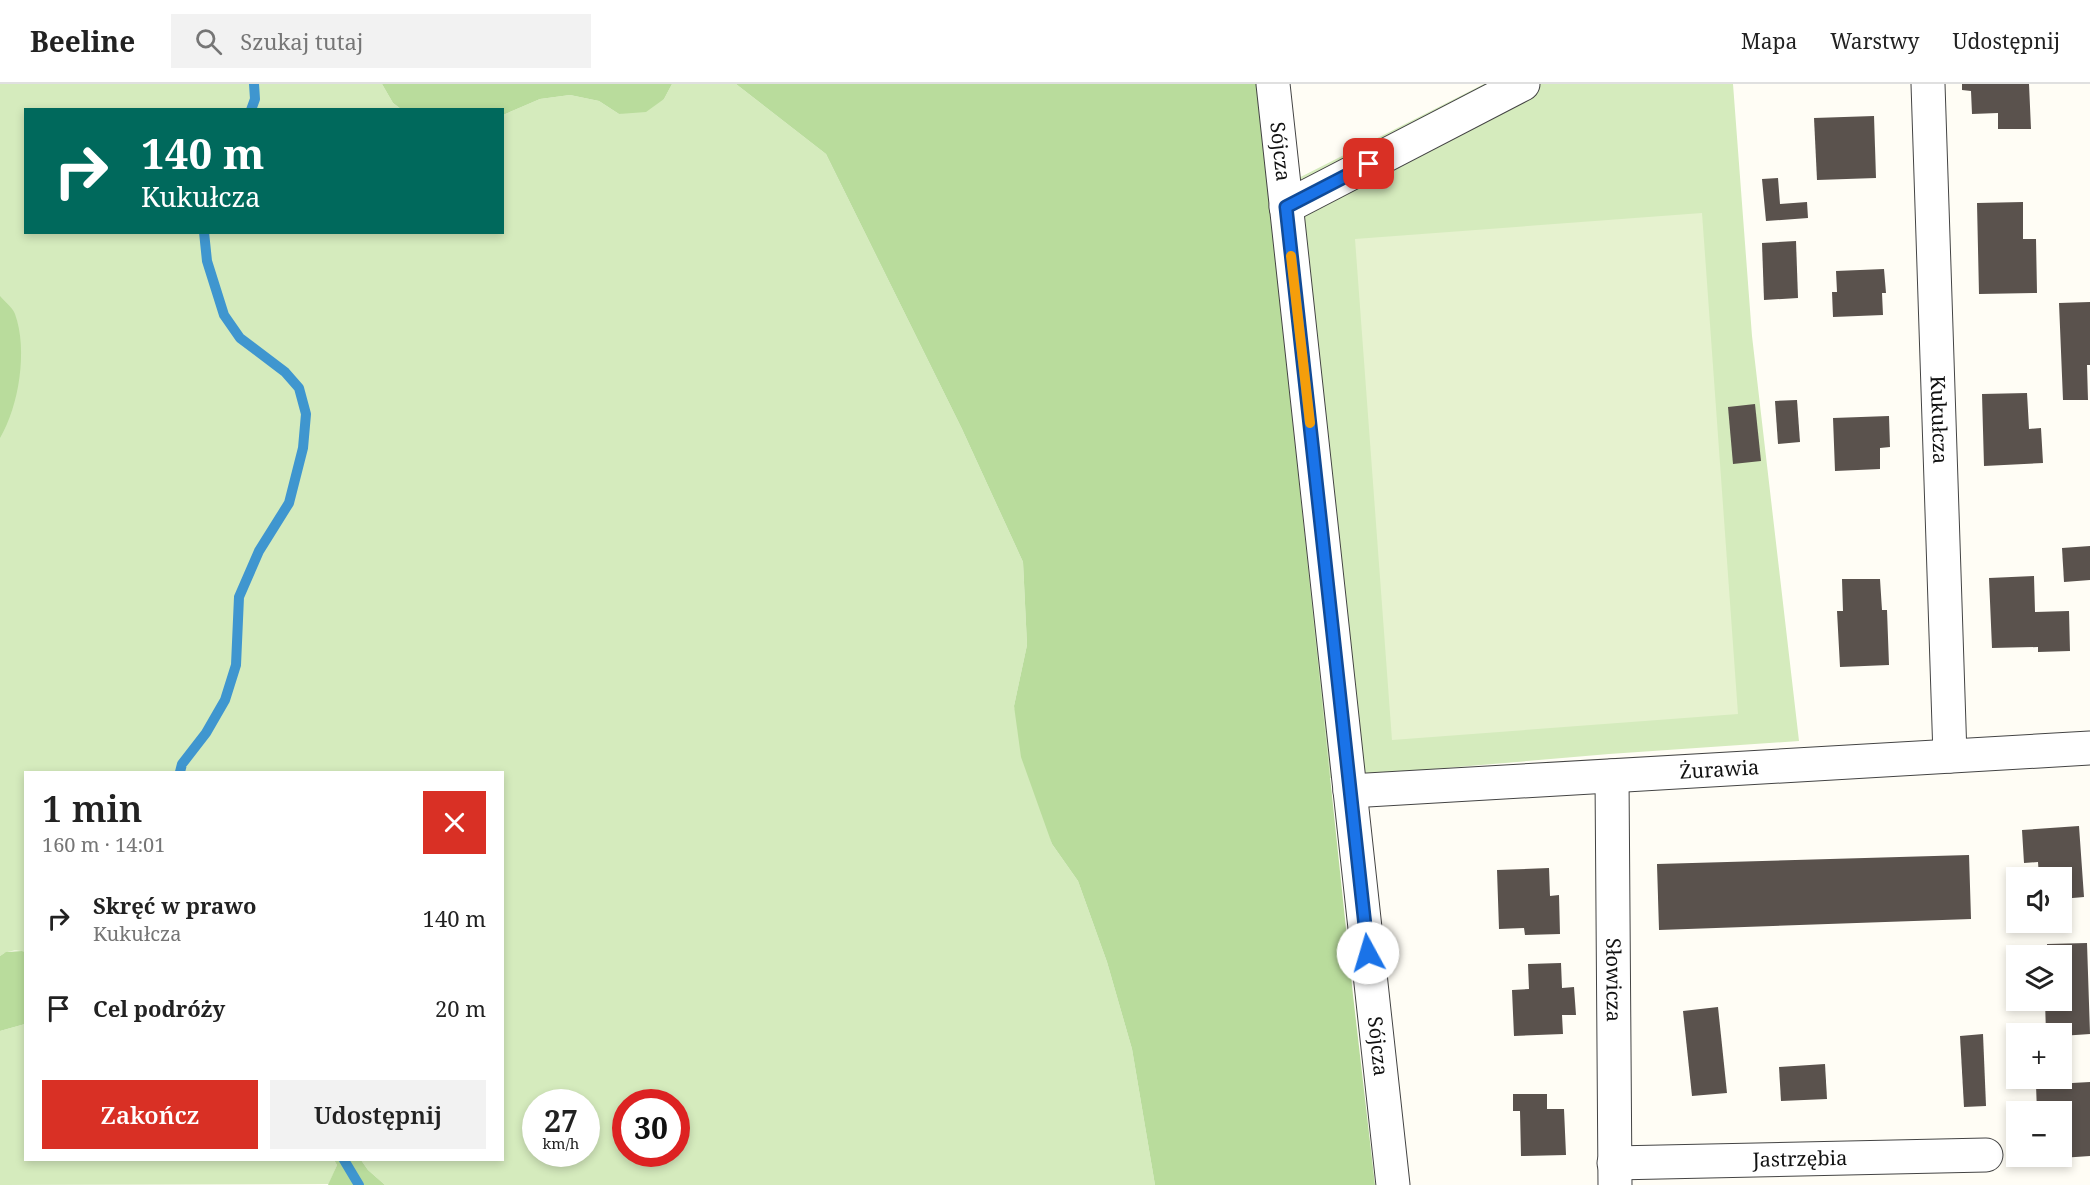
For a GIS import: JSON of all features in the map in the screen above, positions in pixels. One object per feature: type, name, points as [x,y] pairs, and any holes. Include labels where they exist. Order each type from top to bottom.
[{"type":"street","name":"Sójcza","points":[[1273,84],[1393,1185]]},
{"type":"street","points":[[1286,207],[1523,84]]},
{"type":"street","name":"Kukułcza","points":[[1928,84],[1950,756]]},
{"type":"street","name":"Żurawia","points":[[1350,791],[2090,748]]},
{"type":"street","name":"Słowicza","points":[[1612,776],[1614,1174]]},
{"type":"street","name":"Jastrzębia","points":[[1614,1174],[1986,1155]]},
{"type":"green space","points":[[0,84],[382,84],[393,103],[400,108],[24,108],[24,234],[504,234],[504,115],[540,99],[570,95],[599,101],[619,114],[664,99],[672,84],[736,84],[826,154],[962,429],[1023,562],[1027,645],[1014,706],[1052,844],[1078,881],[1107,962],[1132,1049],[1155,1185],[385,1185],[362,1161],[504,1161],[504,771],[24,771],[24,953],[12,951],[0,956]]},
{"type":"green space","points":[[382,84],[672,84],[664,99],[646,112],[619,114],[599,101],[570,95],[540,99],[504,115],[504,108],[400,108],[393,103]]},
{"type":"green space","points":[[736,84],[1257,84],[1375,1185],[1155,1185],[1132,1049],[1107,962],[1078,881],[1052,844],[1021,757],[1014,706],[1027,645],[1023,562],[962,429],[826,154]]},
{"type":"green space","points":[[1484,84],[1733,84],[1752,336],[1799,741],[1609,754],[1330,778],[1267,194]]},
{"type":"green space","points":[[1702,213],[1738,714],[1392,740],[1355,239]]},
{"type":"green space","points":[[0,296],[15,314],[19,328],[21,361],[17,394],[7,425],[0,438]]},
{"type":"green space","points":[[6,952],[24,952],[24,1024],[0,1031],[0,956]]},
{"type":"green space","points":[[24,1024],[24,1161],[335,1161],[337,1165],[329,1184],[0,1185],[0,1031]]},
{"type":"green space","points":[[335,1161],[362,1161],[385,1185],[328,1185],[337,1165]]},
{"type":"building","points":[[1962,84],[2029,84],[2031,129],[1998,129],[1998,113],[1972,114],[1971,91],[1962,90]]},
{"type":"building","points":[[1874,116],[1876,178],[1817,180],[1814,118]]},
{"type":"building","points":[[1778,178],[1780,204],[1807,202],[1808,218],[1766,221],[1762,179]]},
{"type":"building","points":[[2023,202],[2023,239],[2036,239],[2037,293],[1979,294],[1977,203]]},
{"type":"building","points":[[1796,241],[1798,298],[1764,300],[1762,243]]},
{"type":"building","points":[[1884,269],[1886,293],[1882,293],[1883,315],[1833,317],[1832,292],[1837,292],[1836,271]]},
{"type":"building","points":[[2090,302],[2088,400],[2063,400],[2059,303]]},
{"type":"building","points":[[2027,393],[2029,429],[2041,428],[2043,463],[1984,466],[1982,394]]},
{"type":"building","points":[[1797,400],[1800,442],[1778,444],[1775,401]]},
{"type":"building","points":[[1755,404],[1761,461],[1733,464],[1728,407]]},
{"type":"building","points":[[1889,416],[1890,447],[1880,448],[1880,469],[1835,471],[1833,418]]},
{"type":"building","points":[[2090,546],[2090,580],[2064,582],[2062,548]]},
{"type":"building","points":[[2034,576],[2035,612],[2069,611],[2070,651],[2038,652],[2038,647],[1992,648],[1989,578]]},
{"type":"building","points":[[1842,579],[1880,579],[1882,610],[1887,610],[1889,665],[1840,667],[1837,611],[1843,611]]},
{"type":"building","points":[[2079,826],[2084,897],[2072,898],[2072,867],[2038,867],[2038,862],[2024,863],[2022,830]]},
{"type":"building","points":[[1969,855],[1971,919],[1659,930],[1657,864]]},
{"type":"building","points":[[1549,868],[1550,896],[1559,895],[1560,934],[1525,935],[1524,928],[1499,929],[1497,870]]},
{"type":"building","points":[[2087,943],[2090,1034],[2072,1035],[2072,1023],[2046,1023],[2045,1011],[2072,1011],[2072,945],[2047,944]]},
{"type":"building","points":[[1561,963],[1562,988],[1574,987],[1576,1015],[1562,1015],[1563,1034],[1514,1036],[1512,990],[1529,989],[1528,964]]},
{"type":"building","points":[[1718,1007],[1727,1093],[1692,1096],[1683,1011]]},
{"type":"building","points":[[1983,1034],[1986,1106],[1964,1107],[1960,1036]]},
{"type":"building","points":[[1825,1064],[1827,1099],[1781,1101],[1779,1067]]},
{"type":"building","points":[[2090,1082],[2090,1156],[2072,1157],[2072,1101],[2037,1101],[2036,1089],[2072,1089],[2072,1083]]},
{"type":"building","points":[[1513,1094],[1547,1094],[1547,1109],[1564,1109],[1566,1155],[1521,1156],[1520,1111],[1513,1111]]},
{"type":"waterway","points":[[252,108],[255,99],[254,84]]},
{"type":"waterway","points":[[180,771],[182,764],[206,733],[225,700],[236,665],[239,597],[259,551],[289,503],[303,448],[306,414],[299,388],[285,372],[240,338],[224,315],[207,261],[204,234]]},
{"type":"waterway","points":[[345,1161],[359,1185]]},
{"type":"slow traffic","points":[[1291,256],[1310,423]]},
{"type":"route","points":[[1368,953],[1286,207],[1369,164]]}]
